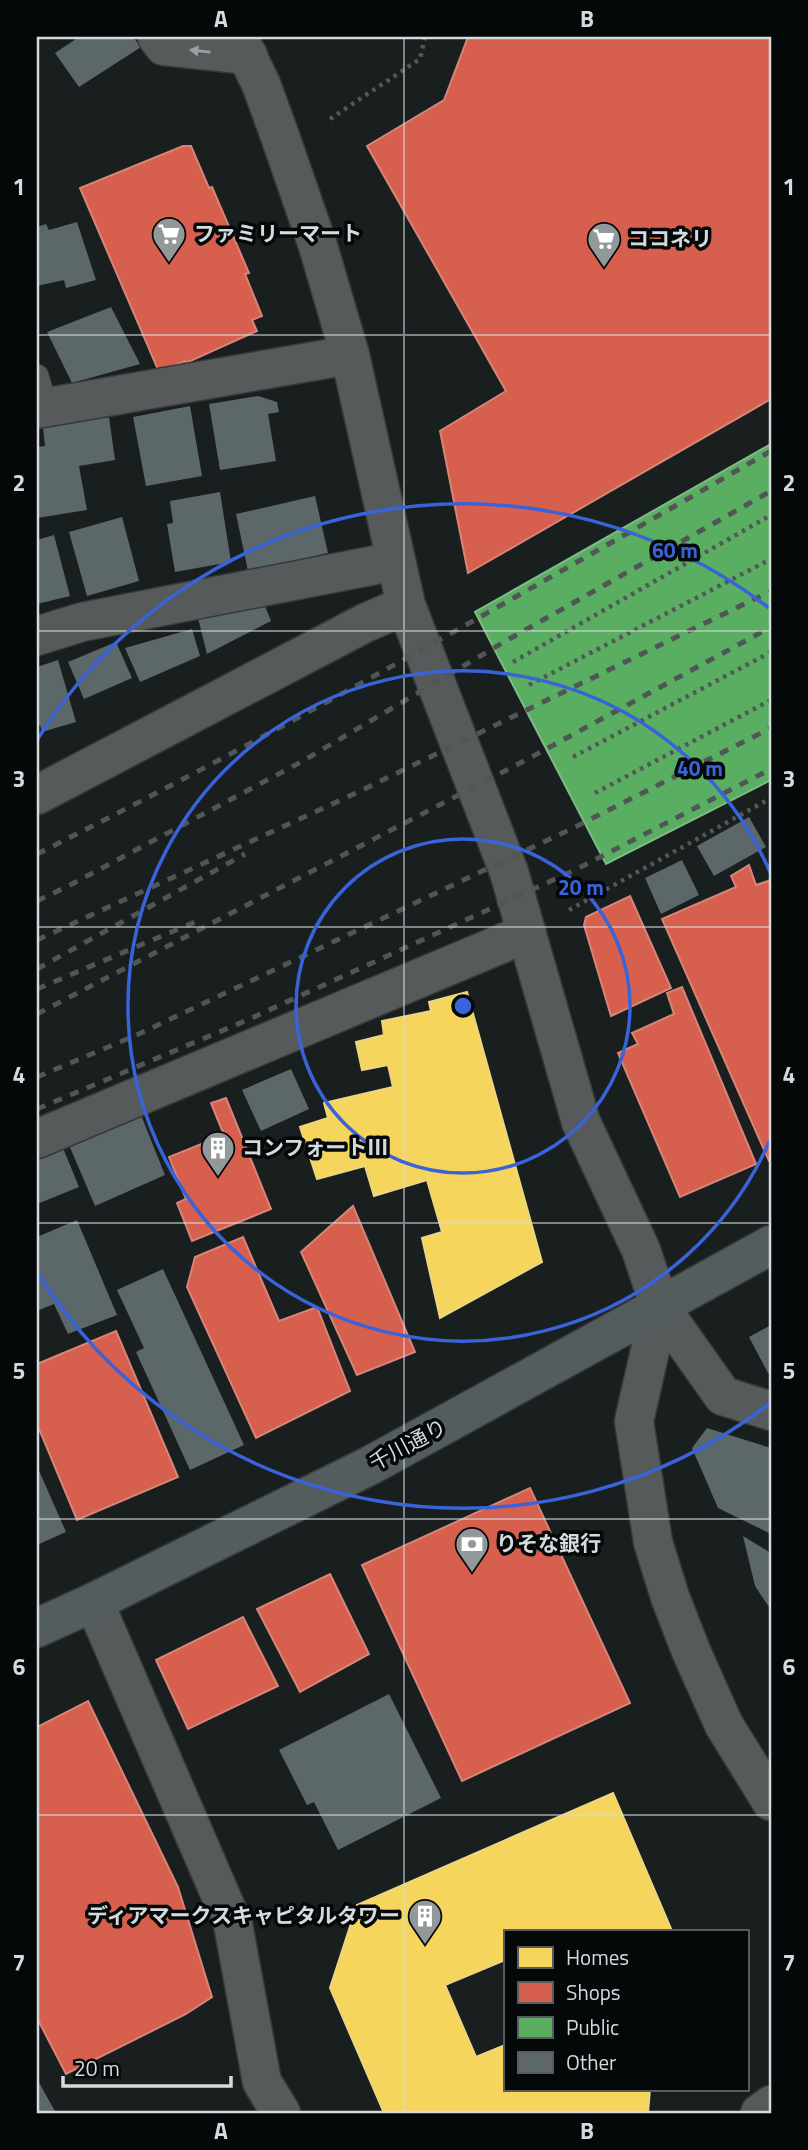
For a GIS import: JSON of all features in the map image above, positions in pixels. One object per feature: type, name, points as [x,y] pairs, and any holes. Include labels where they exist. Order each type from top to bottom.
[{"type":"main road","name":"千川通り","points":[[37,1628],[371,1465],[771,1245]]},
{"type":"street","points":[[157,37],[164,46],[243,46],[261,84],[318,246],[350,355],[406,605],[509,872],[581,1122],[640,1250],[660,1307],[723,1396],[771,1411]]},
{"type":"street","points":[[40,397],[350,355]]},
{"type":"street","points":[[37,636],[82,622],[396,561]]},
{"type":"street","points":[[37,795],[365,622],[406,605]]},
{"type":"street","points":[[37,1139],[527,933]]},
{"type":"street","points":[[660,1307],[634,1421],[653,1542],[687,1640],[724,1725],[771,1801]]},
{"type":"street","points":[[94,1602],[233,1924],[262,2082],[281,2113]]},
{"type":"street","points":[[760,2113],[771,2105]]},
{"type":"path","points":[[330,119],[420,59],[425,37]]},
{"type":"path","points":[[513,662],[771,515]]},
{"type":"path","points":[[529,685],[771,559]]},
{"type":"path","points":[[573,757],[771,652]]},
{"type":"path","points":[[596,793],[771,700]]},
{"type":"path","points":[[568,911],[771,798]]},
{"type":"building: Homes","points":[[467,992],[542,1262],[440,1318],[422,1238],[442,1232],[427,1180],[374,1196],[365,1166],[317,1179],[300,1127],[328,1118],[324,1103],[393,1087],[388,1065],[362,1070],[356,1042],[384,1035],[382,1021],[431,1011],[429,1002]]},
{"type":"building: Homes","name":"ディアマークスキャピタルタワー","points":[[613,1793],[672,1930],[504,1930],[504,1960],[445,1985],[476,2057],[504,2045],[504,2090],[650,2090],[648,2113],[384,2113],[330,1988],[357,1905]]},
{"type":"building: Shops","name":"ココネリ","points":[[468,37],[771,37],[771,399],[468,573],[440,431],[506,391],[367,146],[444,100]]},
{"type":"building: Shops","points":[[183,146],[191,146],[209,188],[212,187],[249,273],[245,274],[262,316],[252,320],[257,331],[186,363],[185,361],[159,372],[80,188]]},
{"type":"building: Shops","points":[[749,865],[756,885],[771,880],[769,1161],[662,919],[736,887],[731,876]]},
{"type":"building: Shops","points":[[630,896],[671,988],[611,1016],[584,925],[586,917]]},
{"type":"building: Shops","points":[[682,987],[756,1164],[680,1197],[618,1053],[638,1044],[632,1033],[674,1014],[667,993]]},
{"type":"building: Shops","name":"コンフォートⅢ","points":[[226,1098],[271,1209],[192,1241],[177,1203],[186,1199],[169,1157],[224,1135],[211,1103]]},
{"type":"building: Shops","points":[[353,1206],[415,1352],[357,1375],[301,1252]]},
{"type":"building: Shops","points":[[243,1237],[279,1321],[317,1307],[350,1391],[256,1438],[187,1287],[195,1257]]},
{"type":"building: Shops","points":[[116,1331],[178,1477],[77,1520],[37,1424],[37,1364]]},
{"type":"building: Shops","points":[[530,1488],[630,1703],[462,1781],[362,1565]]},
{"type":"building: Shops","points":[[330,1574],[369,1654],[300,1692],[257,1609]]},
{"type":"building: Shops","points":[[243,1617],[278,1686],[188,1729],[156,1660]]},
{"type":"building: Shops","points":[[88,1701],[178,1887],[212,1997],[186,2014],[66,2074],[37,2018],[37,1727]]},
{"type":"building: Public","points":[[771,444],[771,780],[606,864],[475,612]]},
{"type":"building: Other","points":[[79,37],[133,37],[141,47],[79,87],[55,53]]},
{"type":"building: Other","points":[[77,222],[96,280],[66,288],[64,280],[37,286],[37,227],[46,224],[49,230]]},
{"type":"building: Other","points":[[111,307],[140,364],[72,383],[47,332]]},
{"type":"building: Other","points":[[258,396],[277,402],[279,412],[268,414],[276,461],[220,470],[209,404]]},
{"type":"building: Other","points":[[190,406],[202,476],[146,486],[133,417]]},
{"type":"building: Other","points":[[109,417],[115,460],[79,466],[87,510],[37,518],[37,447],[45,446],[43,428]]},
{"type":"building: Other","points":[[220,492],[231,562],[175,572],[167,524],[173,523],[170,501]]},
{"type":"building: Other","points":[[315,496],[328,553],[248,571],[236,514]]},
{"type":"building: Other","points":[[122,517],[139,581],[87,596],[69,532]]},
{"type":"building: Other","points":[[54,535],[70,596],[37,604],[37,540]]},
{"type":"building: Other","points":[[265,606],[271,621],[207,654],[198,618]]},
{"type":"building: Other","points":[[192,629],[200,656],[140,682],[125,648]]},
{"type":"building: Other","points":[[116,642],[132,678],[84,699],[68,662]]},
{"type":"building: Other","points":[[58,660],[76,722],[42,732],[40,725],[37,726],[37,667]]},
{"type":"building: Other","points":[[749,817],[766,847],[714,876],[697,846]]},
{"type":"building: Other","points":[[682,860],[699,895],[661,914],[645,878]]},
{"type":"building: Other","points":[[291,1069],[309,1109],[261,1131],[242,1090]]},
{"type":"building: Other","points":[[141,1115],[165,1175],[95,1206],[69,1145]]},
{"type":"building: Other","points":[[63,1148],[79,1187],[37,1204],[37,1159]]},
{"type":"building: Other","points":[[77,1220],[117,1315],[68,1334],[54,1304],[37,1311],[37,1237]]},
{"type":"building: Other","points":[[163,1269],[244,1445],[190,1470],[136,1352],[144,1348],[117,1290]]},
{"type":"building: Other","points":[[771,1325],[771,1374],[749,1337]]},
{"type":"building: Other","points":[[707,1428],[771,1448],[771,1534],[718,1508],[692,1448]]},
{"type":"building: Other","points":[[37,1466],[66,1532],[37,1545]]},
{"type":"building: Other","points":[[743,1536],[771,1553],[771,1610],[755,1586]]},
{"type":"building: Other","points":[[389,1694],[441,1798],[338,1850],[314,1802],[307,1805],[279,1750]]},
{"type":"building: Other","points":[[37,2079],[56,2113],[37,2113]]},
{"type":"railway","points":[[37,854],[315,708],[771,451]]},
{"type":"railway","points":[[37,901],[301,762],[504,642],[771,491]]},
{"type":"railway","points":[[37,940],[356,793],[771,591]]},
{"type":"railway","points":[[37,1014],[526,760],[771,627]]},
{"type":"railway","points":[[37,1077],[139,1034],[571,829],[771,728]]},
{"type":"railway","points":[[37,1109],[245,1021],[575,870],[771,769]]},
{"type":"railway","points":[[37,969],[245,854]]},
{"type":"railway","points":[[37,989],[202,919]]},
{"type":"place","name":"ファミリーマート","points":[[169,264]]},
{"type":"place","name":"ココネリ","points":[[604,269]]},
{"type":"place","name":"コンフォートⅢ","points":[[218,1178]]},
{"type":"place","name":"りそな銀行","points":[[472,1574]]},
{"type":"place","name":"ディアマークスキャピタルタワー","points":[[425,1946]]}]
